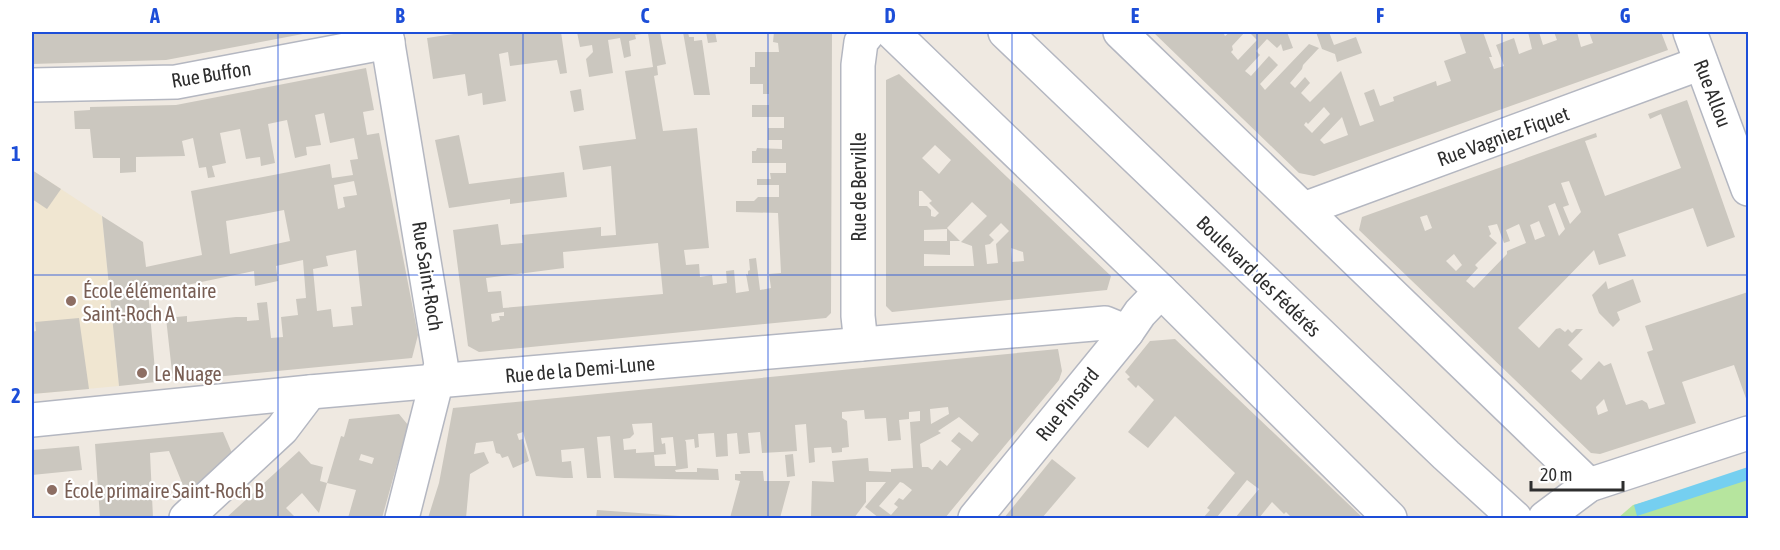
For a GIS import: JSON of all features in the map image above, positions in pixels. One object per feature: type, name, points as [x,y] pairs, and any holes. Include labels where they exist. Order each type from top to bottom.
[{"type":"street","name":"Rue de Berville","points":[[861,345],[858,316],[858,65],[861,42],[869,32]]},
{"type":"street","points":[[892,32],[1161,291],[1390,519]]},
{"type":"street","name":"Boulevard des Fédérés","points":[[1005,32],[1515,519]]},
{"type":"street","points":[[1120,32],[1589,485]]},
{"type":"street","name":"Rue Allou","points":[[1690,32],[1749,189]]},
{"type":"street","name":"Rue Buffon","points":[[32,85],[176,82],[387,37]]},
{"type":"street","name":"Rue Saint-Roch","points":[[387,37],[441,356],[437,381],[402,519]]},
{"type":"street","name":"Rue Vagniez Fiquet","points":[[1304,209],[1701,63]]},
{"type":"street","name":"Rue Pinsard","points":[[975,519],[1161,291]]},
{"type":"street","name":"Rue de la Demi-Lune","points":[[32,420],[310,392],[1105,323],[1127,332]]},
{"type":"street","points":[[186,519],[282,429],[310,392]]},
{"type":"street","points":[[1545,519],[1589,485],[1749,433]]},
{"type":"shaded area","name":"École élémentaire Saint-Roch A","points":[[32,170],[102,216],[119,386],[32,394]]},
{"type":"green space","points":[[1748,474],[1748,518],[1618,518],[1633,505]]},
{"type":"water","points":[[1748,467],[1748,480],[1637,516],[1634,505]]},
{"type":"building","points":[[32,32],[308,33],[166,60],[32,64]]},
{"type":"building","points":[[467,32],[561,32],[567,73],[560,74],[557,60],[510,66],[508,52],[499,54],[506,101],[483,105],[482,93],[468,96],[465,74],[433,79],[427,38]]},
{"type":"building","points":[[577,32],[660,32],[666,64],[657,66],[658,75],[654,76],[663,131],[697,128],[709,248],[684,250],[686,265],[699,264],[700,277],[712,275],[713,285],[727,283],[726,271],[734,270],[736,293],[749,291],[746,274],[748,275],[750,270],[749,259],[756,258],[760,290],[771,288],[769,274],[781,273],[778,213],[736,212],[736,201],[754,201],[758,197],[779,197],[779,185],[757,185],[757,179],[771,179],[770,173],[786,173],[786,163],[752,163],[752,151],[756,151],[757,148],[782,149],[782,140],[768,140],[768,128],[784,128],[784,117],[752,117],[752,105],[769,105],[769,94],[763,94],[763,84],[750,84],[750,67],[755,67],[755,52],[779,52],[778,43],[773,42],[774,32],[832,32],[831,313],[826,318],[479,352],[468,346],[453,230],[498,224],[501,245],[523,243],[522,235],[601,227],[601,236],[616,235],[611,166],[583,170],[579,146],[636,139],[625,71],[653,67],[648,33],[635,35],[636,39],[629,41],[631,56],[624,58],[620,38],[608,40],[613,73],[589,77],[586,59],[593,52],[592,45],[580,47]],"holes":[[[658,243],[663,294],[503,308],[501,291],[488,292],[486,278],[564,268],[563,252]],[[504,312],[504,316],[499,316],[500,320],[492,322],[491,314]]]},
{"type":"building","points":[[683,32],[688,32],[689,37],[694,37],[694,41],[702,40],[710,95],[694,95]]},
{"type":"building","points":[[706,32],[715,32],[717,42],[708,43]]},
{"type":"building","points":[[1153,32],[1223,32],[1225,36],[1230,32],[1245,32],[1232,46],[1231,52],[1238,60],[1257,40],[1249,32],[1287,32],[1293,48],[1283,51],[1281,44],[1277,48],[1267,39],[1256,51],[1260,55],[1245,71],[1251,76],[1269,56],[1278,65],[1260,84],[1265,90],[1309,44],[1319,48],[1290,83],[1295,88],[1305,77],[1310,83],[1301,93],[1310,102],[1341,71],[1360,126],[1374,121],[1364,93],[1374,89],[1380,106],[1394,101],[1393,97],[1436,81],[1437,86],[1451,81],[1444,61],[1466,53],[1459,32],[1483,32],[1494,69],[1504,66],[1496,45],[1514,38],[1519,54],[1532,49],[1528,32],[1539,32],[1543,45],[1557,40],[1554,32],[1577,32],[1581,47],[1593,43],[1589,32],[1661,32],[1668,50],[1314,176],[1299,173]],"holes":[[[1324,107],[1330,114],[1312,133],[1304,125],[1306,122],[1308,124]],[[1342,117],[1348,135],[1324,144],[1320,140]]]},
{"type":"building","points":[[1316,32],[1329,32],[1334,45],[1356,37],[1362,53],[1337,62],[1335,54],[1322,49]]},
{"type":"building","points":[[366,68],[374,110],[363,112],[367,135],[379,133],[418,335],[412,358],[173,381],[166,318],[187,316],[187,322],[236,317],[247,317],[247,321],[259,320],[257,303],[267,302],[271,338],[283,337],[281,317],[298,315],[296,299],[306,298],[303,260],[276,266],[278,281],[255,286],[254,271],[148,291],[156,382],[119,386],[102,216],[143,242],[146,267],[202,255],[191,191],[330,164],[332,178],[353,175],[350,160],[358,159],[354,138],[330,143],[324,113],[315,115],[321,145],[306,147],[307,155],[295,158],[287,120],[268,124],[275,163],[261,166],[260,157],[246,159],[240,129],[220,133],[226,163],[212,166],[215,177],[208,178],[206,167],[199,168],[193,138],[182,141],[185,156],[136,157],[136,172],[120,173],[120,158],[93,158],[90,129],[75,129],[74,111],[90,110],[90,107],[176,105]],"holes":[[[354,181],[357,195],[343,197],[345,207],[338,209],[334,185]],[[284,210],[290,241],[230,254],[226,221]],[[356,250],[362,306],[351,307],[353,325],[333,327],[331,309],[317,311],[313,269],[328,266],[326,256]]]},
{"type":"building","points":[[899,74],[1111,276],[1107,290],[892,312],[886,306],[886,80]],"holes":[[[935,145],[951,160],[939,174],[922,158]],[[919,191],[922,191],[932,201],[929,203],[939,213],[935,217],[931,216],[931,210],[927,206],[919,206]],[[972,202],[987,216],[961,242],[972,246],[974,266],[924,266],[924,254],[950,255],[950,241],[960,241],[947,228]],[[1001,223],[1009,231],[996,244],[998,263],[987,264],[985,245],[994,240],[989,235]],[[947,229],[947,241],[924,241],[924,230]],[[1011,248],[1023,252],[1024,261],[1012,262]]]},
{"type":"building","points":[[581,89],[584,110],[574,112],[570,91]]},
{"type":"building","points":[[1687,100],[1735,237],[1707,247],[1693,208],[1618,234],[1626,256],[1599,265],[1594,250],[1518,328],[1539,348],[1556,329],[1560,328],[1565,332],[1568,329],[1572,333],[1576,329],[1583,329],[1568,345],[1583,359],[1571,371],[1581,380],[1599,361],[1604,366],[1611,363],[1626,405],[1642,400],[1647,403],[1649,409],[1665,404],[1647,352],[1653,350],[1645,326],[1748,292],[1748,404],[1734,365],[1682,382],[1696,423],[1600,454],[1591,453],[1359,230],[1362,217],[1596,133],[1597,137],[1585,141],[1605,196],[1681,168],[1661,114],[1650,119],[1648,114]],"holes":[[[1569,181],[1581,212],[1570,224],[1563,207],[1569,205],[1561,183]],[[1555,203],[1565,229],[1559,236],[1548,206]],[[1427,215],[1432,228],[1425,231],[1420,217]],[[1539,221],[1545,236],[1535,240],[1530,225]],[[1497,224],[1504,243],[1510,241],[1506,230],[1519,224],[1526,243],[1507,251],[1507,254],[1474,288],[1466,281],[1478,268],[1475,265],[1497,243],[1489,236],[1491,234],[1488,226]],[[1454,254],[1462,265],[1456,271],[1446,261]],[[1604,399],[1608,411],[1598,415],[1596,407]]]},
{"type":"building","points":[[459,135],[469,184],[564,172],[567,197],[510,204],[510,199],[449,208],[435,140]]},
{"type":"building","points":[[32,170],[61,189],[47,209],[32,199]]},
{"type":"building","points":[[1633,279],[1641,302],[1617,312],[1620,320],[1613,327],[1599,313],[1592,295],[1606,281],[1608,289]]},
{"type":"building","points":[[79,318],[89,389],[32,394],[32,332],[36,331],[35,322]]},
{"type":"building","points":[[1175,339],[1363,518],[1292,518],[1286,512],[1284,514],[1272,502],[1259,518],[1235,518],[1259,489],[1247,480],[1217,517],[1220,518],[1203,518],[1210,510],[1207,508],[1235,473],[1175,416],[1148,448],[1128,432],[1154,400],[1138,385],[1136,388],[1127,379],[1130,377],[1125,372],[1150,341]]},
{"type":"building","points":[[1058,349],[1062,371],[1059,380],[945,518],[879,518],[865,507],[886,482],[866,482],[866,502],[854,518],[811,518],[812,481],[834,482],[832,461],[868,458],[869,471],[891,472],[891,469],[913,468],[910,422],[920,421],[920,411],[909,412],[909,419],[899,420],[901,440],[888,441],[886,418],[865,419],[864,410],[842,412],[842,418],[847,421],[849,447],[842,448],[842,452],[832,453],[831,447],[814,448],[815,462],[809,463],[806,424],[795,425],[797,451],[762,453],[760,432],[748,433],[750,453],[739,454],[737,433],[727,434],[728,456],[716,457],[714,433],[698,434],[699,447],[695,448],[694,439],[685,440],[688,468],[675,470],[676,472],[697,472],[697,468],[718,469],[719,480],[614,478],[610,436],[597,437],[601,478],[587,478],[584,448],[561,450],[562,462],[571,461],[573,478],[564,478],[536,476],[523,432],[517,434],[519,440],[523,439],[529,461],[513,468],[508,456],[502,458],[496,453],[493,441],[476,443],[474,454],[484,452],[489,463],[470,474],[466,518],[428,518],[439,483],[453,408]],"holes":[[[948,407],[949,414],[931,424],[930,409]],[[959,417],[979,434],[972,442],[959,432],[951,441],[961,449],[947,466],[940,460],[932,470],[922,467],[920,444],[941,433],[938,431]],[[652,423],[654,452],[636,453],[636,449],[624,450],[623,439],[630,438],[634,434],[632,424]],[[673,437],[676,466],[655,466],[654,455],[666,454],[665,443],[662,444],[661,438]],[[900,482],[912,490],[903,500],[899,498],[894,504],[898,507],[891,515],[879,506]]]},
{"type":"building","points":[[399,414],[408,425],[382,518],[348,518],[356,490],[327,483],[341,436],[344,437],[349,419]],"holes":[[[361,454],[374,458],[372,464],[359,460]]]},
{"type":"building","points":[[223,432],[232,453],[187,495],[169,451],[150,453],[153,518],[100,518],[95,444]]},
{"type":"building","points":[[79,446],[82,470],[32,475],[32,450]]},
{"type":"building","points":[[299,451],[311,464],[323,467],[320,481],[327,483],[319,513],[302,493],[286,508],[296,518],[226,518]]},
{"type":"building","points":[[793,454],[795,476],[787,477],[785,455]]},
{"type":"building","points":[[1052,459],[1076,478],[1042,518],[1004,518]]},
{"type":"building","points":[[740,471],[763,471],[764,481],[790,481],[780,518],[730,518],[740,481],[735,480],[735,474],[741,474]]},
{"type":"building","points":[[597,510],[680,516],[680,518],[596,518]]},
{"type":"place","name":"École élémentaire Saint-Roch A","points":[[71,301]]},
{"type":"place","name":"Le Nuage","points":[[142,373]]},
{"type":"place","name":"École primaire Saint-Roch B","points":[[52,490]]}]
